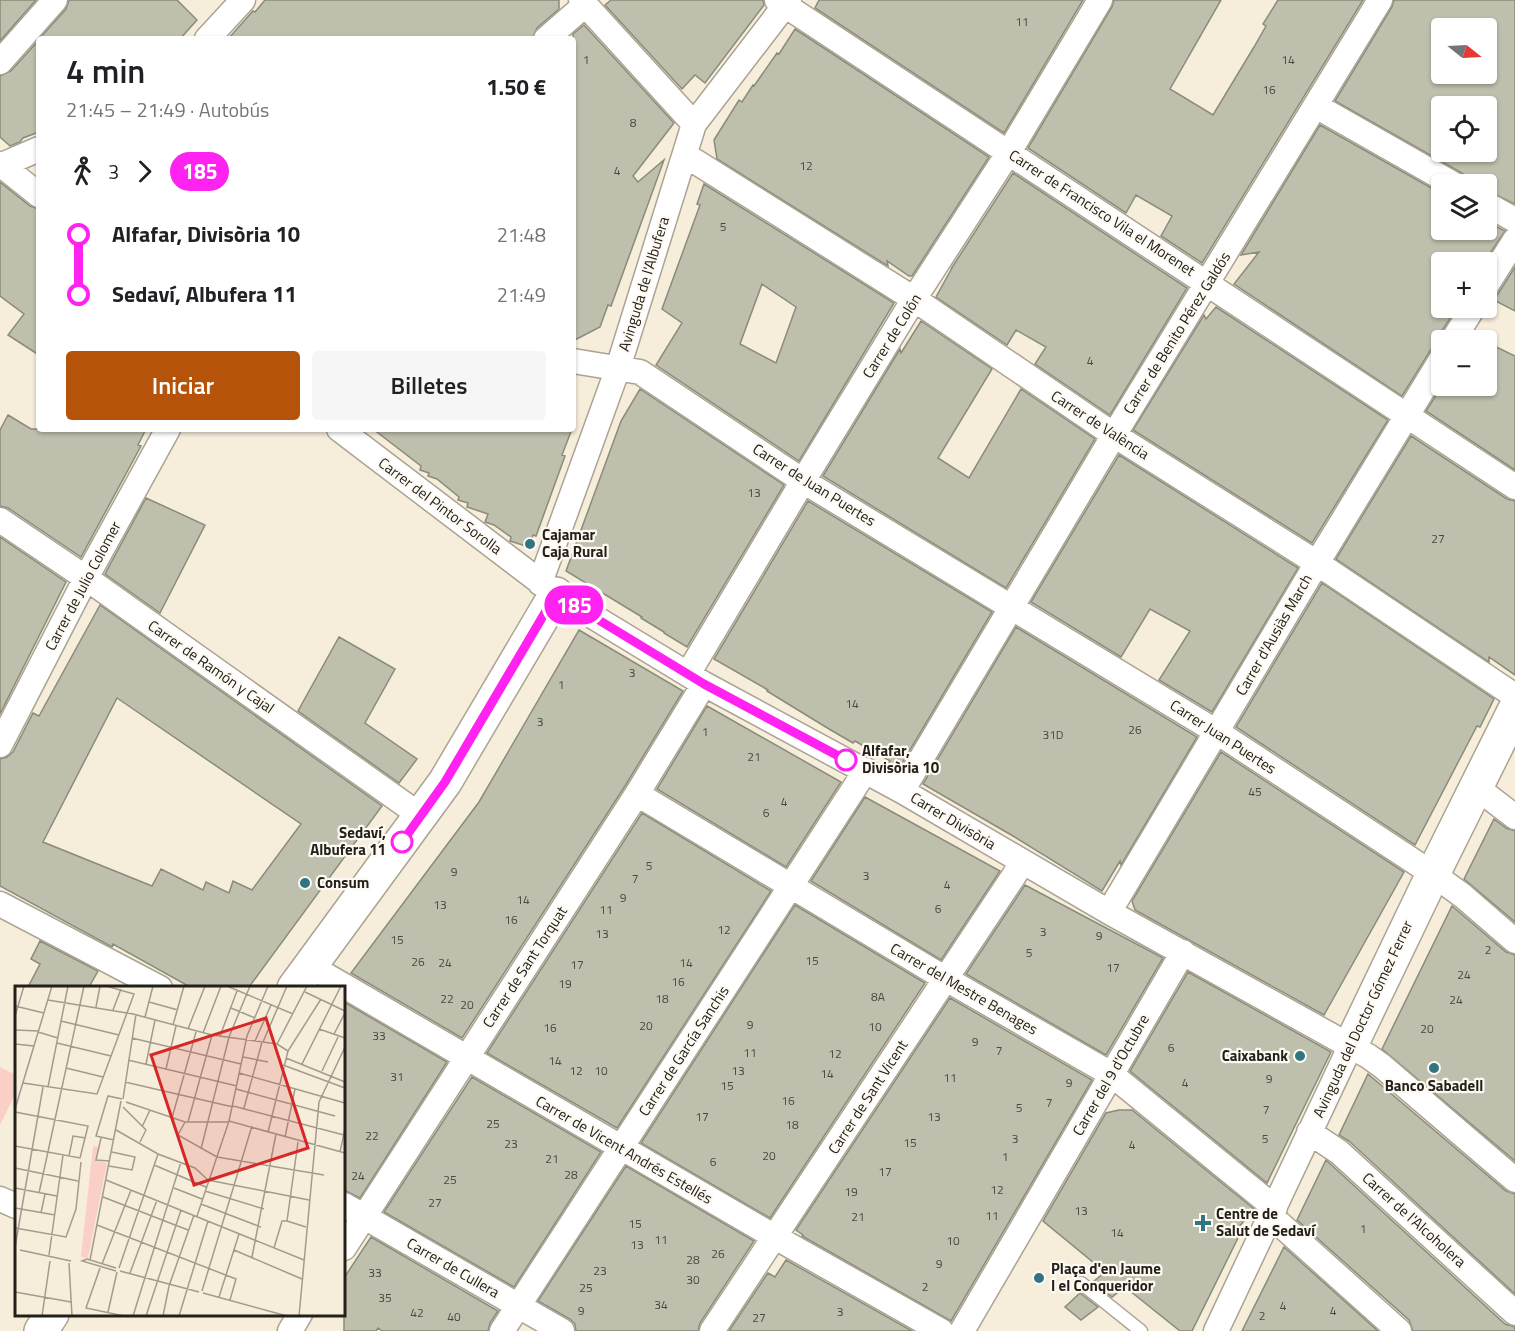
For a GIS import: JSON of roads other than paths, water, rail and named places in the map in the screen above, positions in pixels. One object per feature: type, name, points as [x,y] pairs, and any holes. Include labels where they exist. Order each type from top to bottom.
[{"type":"street","points":[[0,62],[55,0]]},
{"type":"street","points":[[210,36],[243,0]]},
{"type":"street","name":"Carrer de Colón","points":[[696,679],[803,481],[914,299],[1009,152],[1100,0]]},
{"type":"street","name":"Carrer de Benito Pérez Galdós","points":[[902,790],[1011,605],[1380,0]]},
{"type":"street","points":[[549,36],[584,2],[694,124]]},
{"type":"street","name":"Carrer de Francisco Vila el Morenet","points":[[784,2],[1515,487]]},
{"type":"street","name":"Avinguda de l'Albufera","points":[[302,977],[445,782],[548,589],[694,124],[784,2]]},
{"type":"street","points":[[1316,106],[1435,174]]},
{"type":"street","points":[[36,150],[1,166],[36,193]]},
{"type":"street","name":"Carrer de València","points":[[685,155],[914,299],[1114,435],[1317,563],[1515,696]]},
{"type":"street","points":[[1497,210],[1515,220]]},
{"type":"street","points":[[1497,269],[1515,240]]},
{"type":"street","points":[[576,361],[618,368]]},
{"type":"street","name":"Carrer de Juan Puertes","points":[[618,368],[640,372],[803,481],[1011,605]]},
{"type":"street","name":"Carrer d'Ausiàs March","points":[[1109,912],[1431,375]]},
{"type":"street","name":"Carrer de Julio Colomer","points":[[0,745],[86,578],[166,432]]},
{"type":"street","name":"Carrer del Pintor Sorolla","points":[[343,432],[548,589]]},
{"type":"street","name":"Carrer de Ramón y Cajal","points":[[0,519],[421,816]]},
{"type":"street","name":"Carrer Divisòria","points":[[548,589],[696,679],[902,790],[1109,912],[1382,1066],[1515,1180]]},
{"type":"street","name":"Carrer Juan Puertes","points":[[1011,605],[1217,732],[1432,874],[1515,941]]},
{"type":"street","name":"Carrer de Sant Torquat","points":[[345,1244],[353,1211],[467,1059],[637,794],[696,679]]},
{"type":"street","name":"Avinguda del Doctor Gómez Ferrer","points":[[1216,1331],[1432,874],[1515,709]]},
{"type":"street","name":"Carrer de García Sanchis","points":[[502,1331],[866,770]]},
{"type":"street","points":[[1476,787],[1515,817]]},
{"type":"street","name":"Carrer del Mestre Benages","points":[[637,794],[946,979],[1111,1074],[1273,1212]]},
{"type":"street","name":"Carrer de Sant Vicent","points":[[712,1331],[1023,862]]},
{"type":"street","points":[[0,904],[158,986]]},
{"type":"street","name":"Carrer del 9 d'Octubre","points":[[962,1331],[1183,952]]},
{"type":"street","name":"Carrer de Vicent Andrés Estellés","points":[[302,977],[320,986]]},
{"type":"street","name":"Carrer de Vicent Andrés Estellés","points":[[345,998],[467,1059],[774,1238],[941,1331]]},
{"type":"street","name":"Carrer de l'Alcoholera","points":[[1309,1132],[1339,1152],[1515,1313]]},
{"type":"street","points":[[0,1199],[15,1206]]},
{"type":"street","name":"Carrer de Cullera","points":[[353,1211],[562,1331]]},
{"type":"street","points":[[1273,1212],[1399,1331]]},
{"type":"street","points":[[41,1331],[51,1316]]},
{"type":"street","points":[[290,1331],[299,1316]]},
{"type":"lane","points":[[1081,1283],[1141,1331]]},
{"type":"place","name":"Cajamar Caja Rural","points":[[530,544]]},
{"type":"place","name":"Alfafar, Divisòria 10","points":[[846,760]]},
{"type":"place","name":"Sedaví, Albufera 11","points":[[402,842]]},
{"type":"place","name":"Consum","points":[[305,883]]},
{"type":"place","name":"Caixabank","points":[[1300,1056]]},
{"type":"place","name":"Banco Sabadell","points":[[1434,1068]]},
{"type":"place","name":"Centre de Salut de Sedaví","points":[[1203,1223]]},
{"type":"place","name":"Plaça d'en Jaume I el Conqueridor","points":[[1039,1278]]}]
